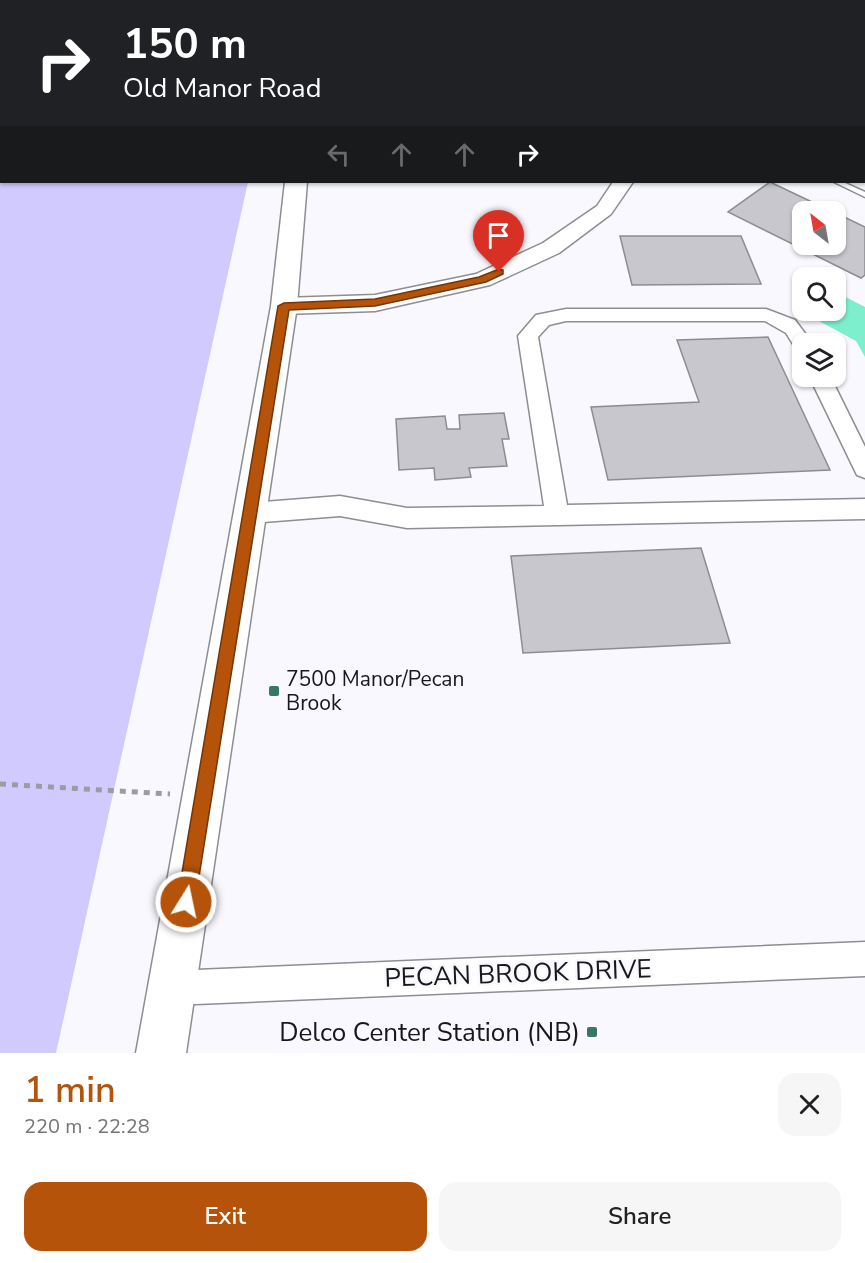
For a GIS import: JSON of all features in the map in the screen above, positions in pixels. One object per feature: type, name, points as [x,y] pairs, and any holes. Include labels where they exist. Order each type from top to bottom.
[{"type":"main road","points":[[161,1053],[284,306],[296,183]]},
{"type":"street","points":[[284,306],[375,303],[482,280],[551,248],[604,210],[622,183]]},
{"type":"street","points":[[557,516],[528,336],[543,320],[566,315],[766,315],[780,319],[795,328],[798,333]]},
{"type":"street","points":[[824,387],[865,469]]},
{"type":"street","points":[[251,513],[340,506],[407,518],[865,509]]},
{"type":"street","name":"PECAN BROOK DRIVE","points":[[172,988],[865,959]]},
{"type":"lane","points":[[840,183],[865,195]]},
{"type":"path","points":[[0,783],[73,790],[204,795]]},
{"type":"shaded area","points":[[0,183],[248,183],[56,1053],[0,1053]]},
{"type":"shaded area","points":[[846,297],[865,307],[865,357],[856,341],[846,336],[846,333],[841,333],[819,321],[846,321]]},
{"type":"building","points":[[769,183],[810,201],[792,201],[792,244],[728,212]]},
{"type":"building","points":[[846,218],[865,227],[865,275],[861,278],[846,271],[846,267],[839,267],[815,255],[846,255]]},
{"type":"building","points":[[620,236],[741,236],[761,284],[632,285]]},
{"type":"building","points":[[768,337],[830,470],[608,480],[591,407],[699,402],[677,340]]},
{"type":"building","points":[[504,413],[509,439],[502,439],[507,466],[469,468],[471,477],[435,480],[434,468],[399,470],[396,419],[445,416],[447,429],[460,429],[459,415]]},
{"type":"building","points":[[701,548],[730,643],[523,653],[511,556]]},
{"type":"place","name":"7500 Manor/Pecan Brook","points":[[274,691]]},
{"type":"place","name":"Delco Center Station (NB)","points":[[592,1032]]},
{"type":"route","points":[[186,902],[284,306],[375,303],[482,280],[499,272]]}]
